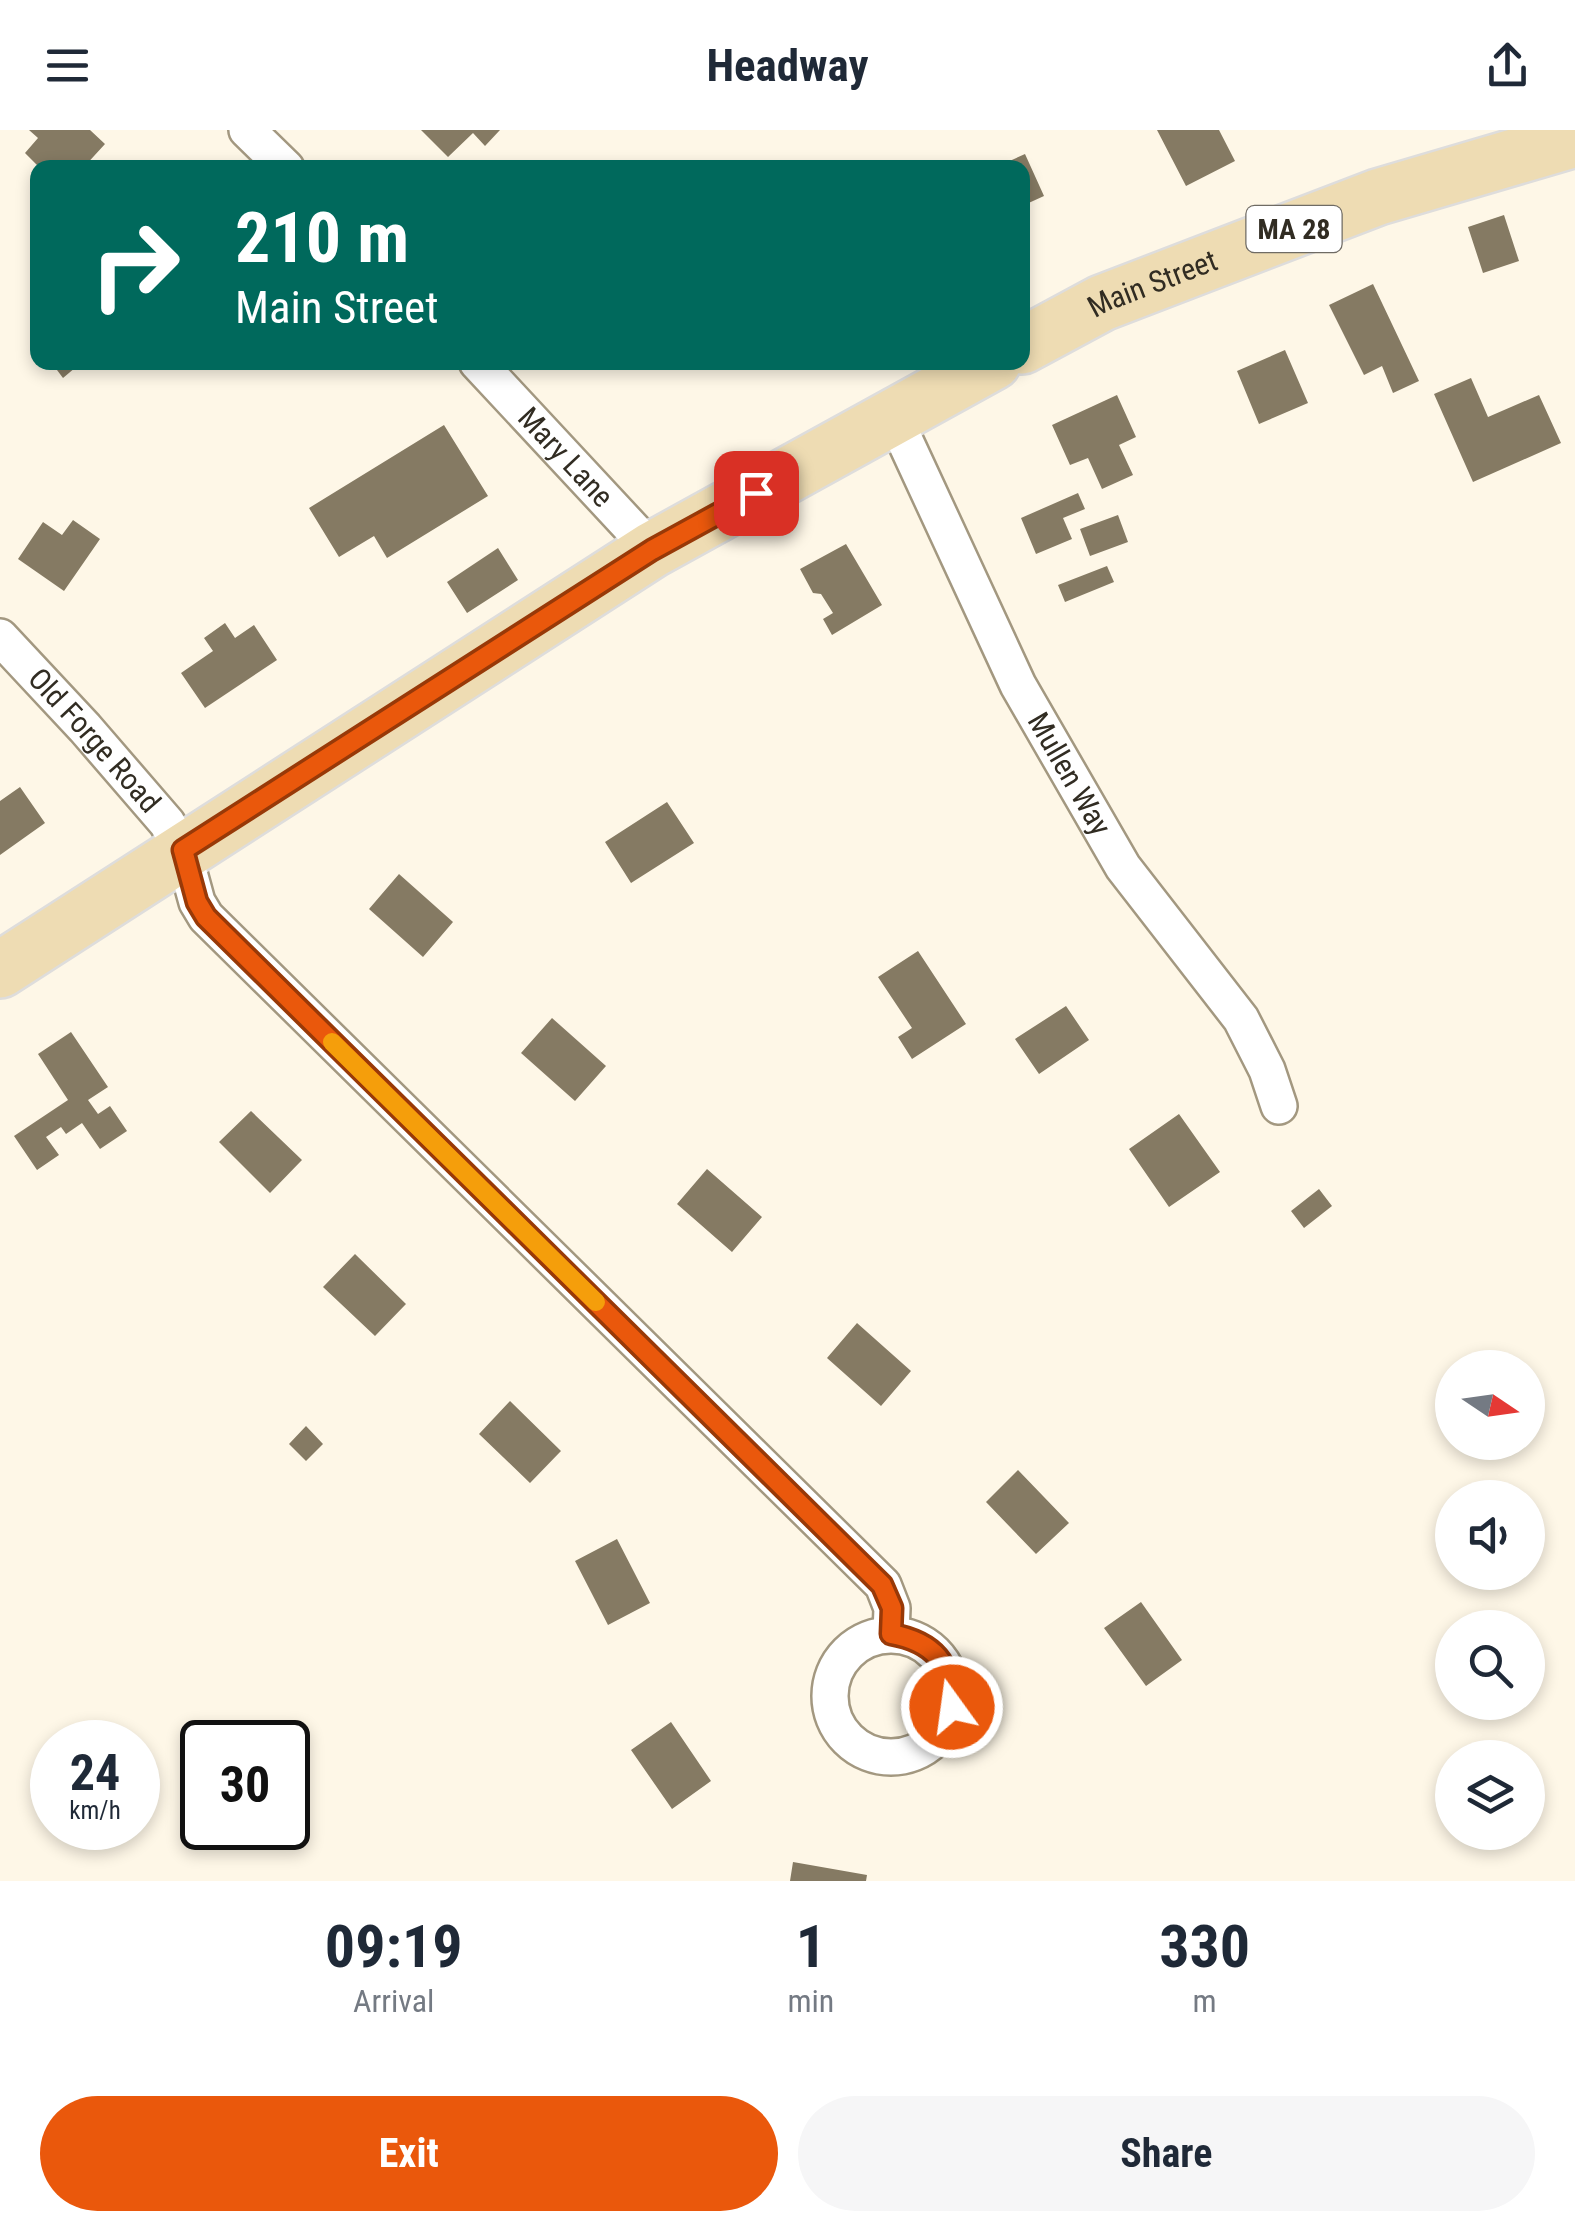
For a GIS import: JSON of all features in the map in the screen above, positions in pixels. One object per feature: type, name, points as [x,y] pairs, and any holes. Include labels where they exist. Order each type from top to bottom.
[{"type":"main road","name":"Main Street","points":[[1030,342],[1102,303],[1378,197],[1575,139]]},
{"type":"main road","points":[[0,970],[652,550],[979,370]]},
{"type":"street","points":[[247,130],[278,160]]},
{"type":"street","name":"Mary Lane","points":[[485,370],[652,550]]},
{"type":"street","name":"Mullen Way","points":[[894,417],[1018,685],[1124,867],[1241,1019],[1267,1070],[1279,1106]]},
{"type":"street","name":"Old Forge Road","points":[[0,637],[157,811],[183,850],[197,902],[206,917],[882,1585],[892,1608],[891,1634]]},
{"type":"building","points":[[29,130],[90,130],[105,144],[90,160],[32,160],[25,153],[38,138]]},
{"type":"building","points":[[421,130],[500,130],[485,146],[473,133],[448,157]]},
{"type":"building","points":[[1157,130],[1219,130],[1235,161],[1186,186]]},
{"type":"building","points":[[1030,165],[1044,196],[1030,202]]},
{"type":"building","points":[[1504,215],[1519,261],[1483,273],[1468,227]]},
{"type":"building","points":[[1373,284],[1419,381],[1393,393],[1382,366],[1364,375],[1329,305]]},
{"type":"building","points":[[1285,350],[1308,403],[1259,424],[1237,371]]},
{"type":"building","points":[[1471,378],[1488,417],[1539,395],[1561,443],[1473,482],[1434,394]]},
{"type":"building","points":[[1117,395],[1136,437],[1119,445],[1133,475],[1102,489],[1088,458],[1070,465],[1052,425]]},
{"type":"building","points":[[444,425],[488,496],[387,558],[374,536],[339,557],[309,508]]},
{"type":"building","points":[[1078,493],[1085,509],[1063,518],[1072,539],[1036,554],[1021,518]]},
{"type":"building","points":[[1118,515],[1128,542],[1090,556],[1080,529]]},
{"type":"building","points":[[73,520],[100,539],[64,591],[18,559],[43,522],[62,535]]},
{"type":"building","points":[[846,544],[882,605],[832,635],[823,619],[833,613],[821,594],[813,593],[800,569]]},
{"type":"building","points":[[498,548],[518,580],[467,613],[447,582]]},
{"type":"building","points":[[1107,566],[1114,582],[1065,602],[1058,585]]},
{"type":"building","points":[[225,623],[235,638],[254,625],[277,660],[205,708],[181,673],[213,651],[204,638]]},
{"type":"building","points":[[20,787],[45,823],[0,855],[0,801]]},
{"type":"building","points":[[667,802],[694,843],[631,883],[605,842]]},
{"type":"building","points":[[399,874],[453,922],[423,957],[369,909]]},
{"type":"building","points":[[918,951],[966,1024],[912,1059],[898,1037],[912,1028],[878,977]]},
{"type":"building","points":[[1066,1006],[1089,1040],[1039,1074],[1015,1039]]},
{"type":"building","points":[[552,1018],[606,1066],[575,1101],[521,1053]]},
{"type":"building","points":[[71,1032],[108,1087],[88,1100],[98,1114],[110,1106],[127,1131],[100,1149],[82,1123],[66,1134],[61,1127],[46,1137],[59,1155],[37,1170],[14,1136],[68,1100],[38,1054]]},
{"type":"building","points":[[251,1111],[302,1160],[270,1193],[219,1142]]},
{"type":"building","points":[[1179,1114],[1220,1172],[1169,1207],[1129,1149]]},
{"type":"building","points":[[707,1169],[762,1217],[732,1252],[677,1204]]},
{"type":"building","points":[[1319,1189],[1332,1206],[1304,1228],[1291,1211]]},
{"type":"building","points":[[355,1254],[406,1304],[375,1336],[323,1287]]},
{"type":"building","points":[[857,1323],[911,1371],[881,1406],[827,1358]]},
{"type":"building","points":[[510,1401],[561,1451],[530,1483],[479,1434]]},
{"type":"building","points":[[306,1426],[323,1444],[306,1461],[289,1444]]},
{"type":"building","points":[[1018,1470],[1069,1523],[1036,1554],[986,1502]]},
{"type":"building","points":[[617,1539],[650,1603],[608,1625],[575,1561]]},
{"type":"building","points":[[1141,1602],[1182,1660],[1146,1686],[1104,1628]]},
{"type":"building","points":[[671,1722],[711,1781],[672,1809],[631,1750]]},
{"type":"building","points":[[793,1862],[867,1875],[866,1881],[790,1881]]},
{"type":"slow traffic","points":[[332,1042],[596,1302]]},
{"type":"route","points":[[756,493],[652,550],[183,850],[197,902],[206,917],[882,1585],[892,1608],[891,1634],[912,1638],[930,1649],[944,1665],[952,1685],[952,1707]]}]
